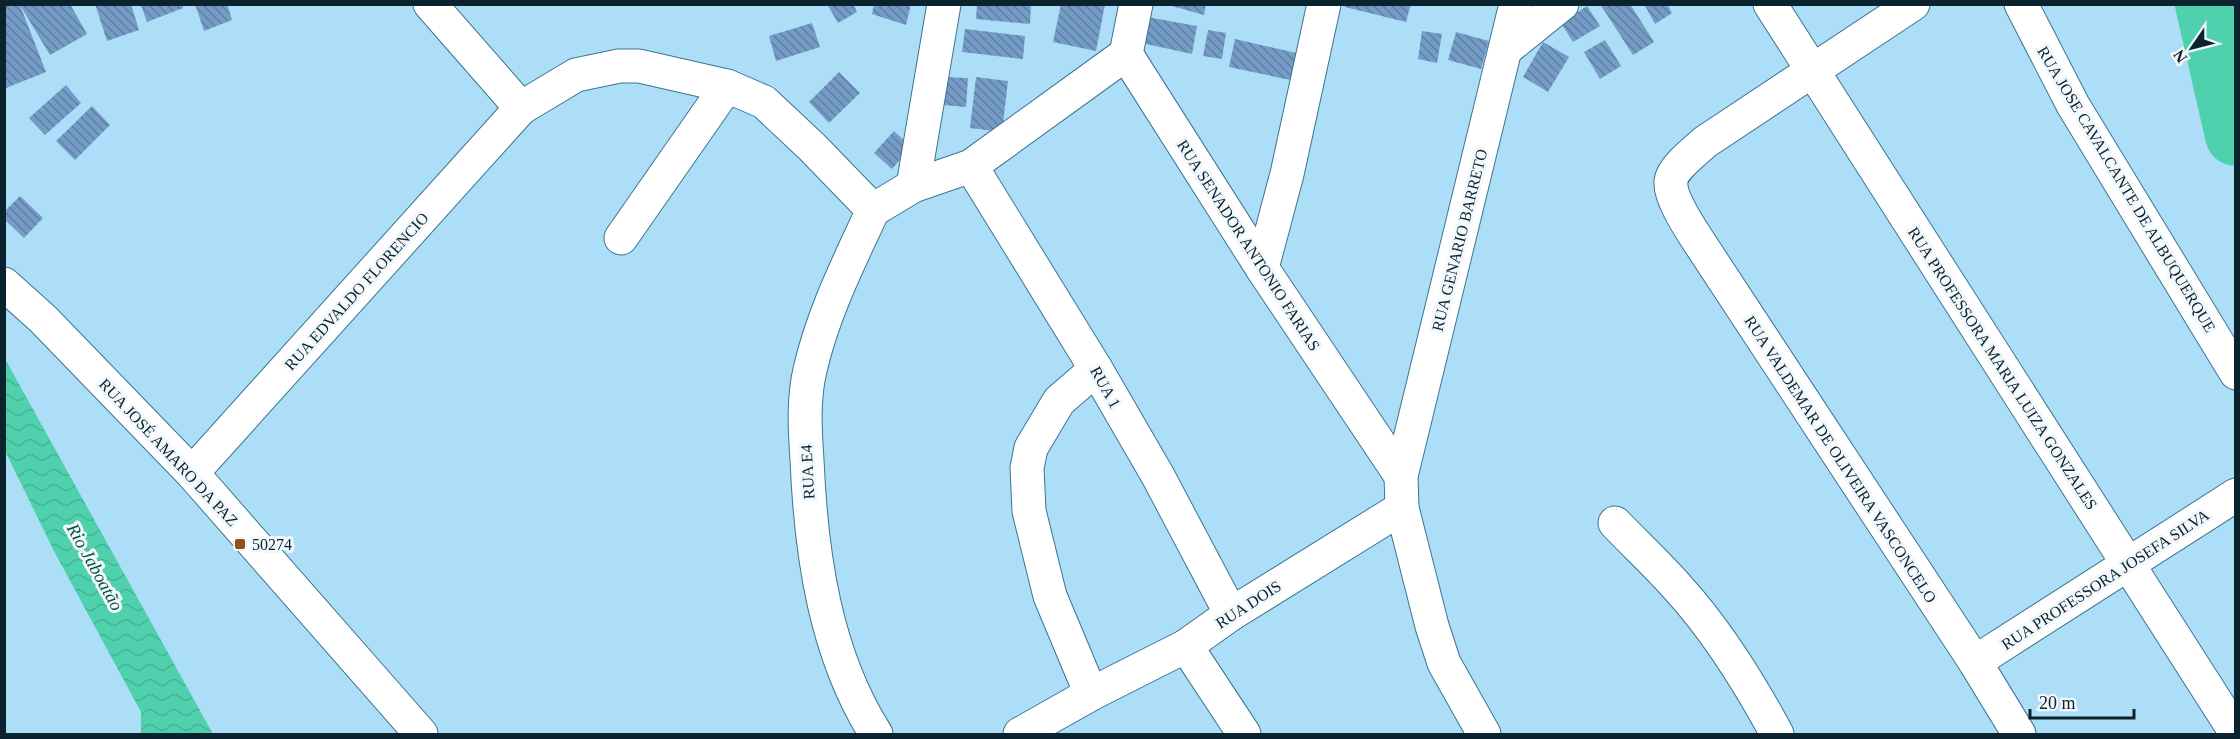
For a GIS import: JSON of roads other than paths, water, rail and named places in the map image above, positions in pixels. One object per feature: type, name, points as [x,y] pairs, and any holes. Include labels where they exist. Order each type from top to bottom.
[{"type":"street","points":[[430,4],[521,108]]},
{"type":"street","points":[[913,186],[944,4]]},
{"type":"street","points":[[873,210],[913,186],[971,166],[1126,54],[1136,4]]},
{"type":"street","points":[[1262,268],[1287,174],[1324,4]]},
{"type":"street","name":"RUA GENARIO BARRETO","points":[[1401,492],[1516,4]]},
{"type":"street","points":[[1506,49],[1562,4]]},
{"type":"street","name":"RUA PROFESSORA MARIA LUIZA GONZALES","points":[[1770,4],[2235,733]]},
{"type":"street","points":[[1812,72],[1913,4]]},
{"type":"street","name":"RUA JOSE CAVALCANTE DE ALBUQUERQUE","points":[[2021,4],[2073,105],[2235,373]]},
{"type":"street","name":"RUA SENADOR ANTONIO FARIAS","points":[[1126,54],[1401,492]]},
{"type":"street","name":"RUA EDVALDO FLORENCIO","points":[[192,473],[521,108],[576,75],[619,66],[639,66],[727,86],[764,102],[812,147],[873,210]]},
{"type":"street","name":"RUA VALDEMAR DE OLIVEIRA VASCONCELO","points":[[1812,72],[1705,142],[1676,170],[1671,181],[1675,197],[1701,245],[1975,662],[2019,735]]},
{"type":"street","points":[[621,238],[727,86]]},
{"type":"street","name":"RUA 1","points":[[971,166],[1096,369],[1158,476],[1231,614]]},
{"type":"street","name":"RUA E4","points":[[873,210],[824,317],[809,372],[805,417],[808,503],[827,613],[845,675],[876,735]]},
{"type":"street","name":"RUA JOSÉ AMARO DA PAZ","points":[[4,284],[43,319],[192,473],[421,735]]},
{"type":"street","points":[[1091,694],[1050,596],[1029,511],[1028,468],[1031,448],[1059,401],[1096,369]]},
{"type":"street","points":[[1401,492],[1432,626],[1444,663],[1484,735]]},
{"type":"street","name":"RUA DOIS","points":[[1020,735],[1091,694],[1186,646],[1401,492]]},
{"type":"street","name":"RUA PROFESSORA JOSEFA SILVA","points":[[1975,662],[2235,495]]},
{"type":"street","points":[[1615,523],[1681,590],[1721,643],[1763,708],[1777,735]]},
{"type":"street","points":[[1186,646],[1244,735]]},
{"type":"water","name":"Rio Jaboatão","points":[[4,357],[213,734],[141,734],[141,712],[55,553],[5,451]]},
{"type":"waterway","points":[[2206,4],[2236,135]]},
{"type":"place","name":"50274","points":[[240,544]]}]
